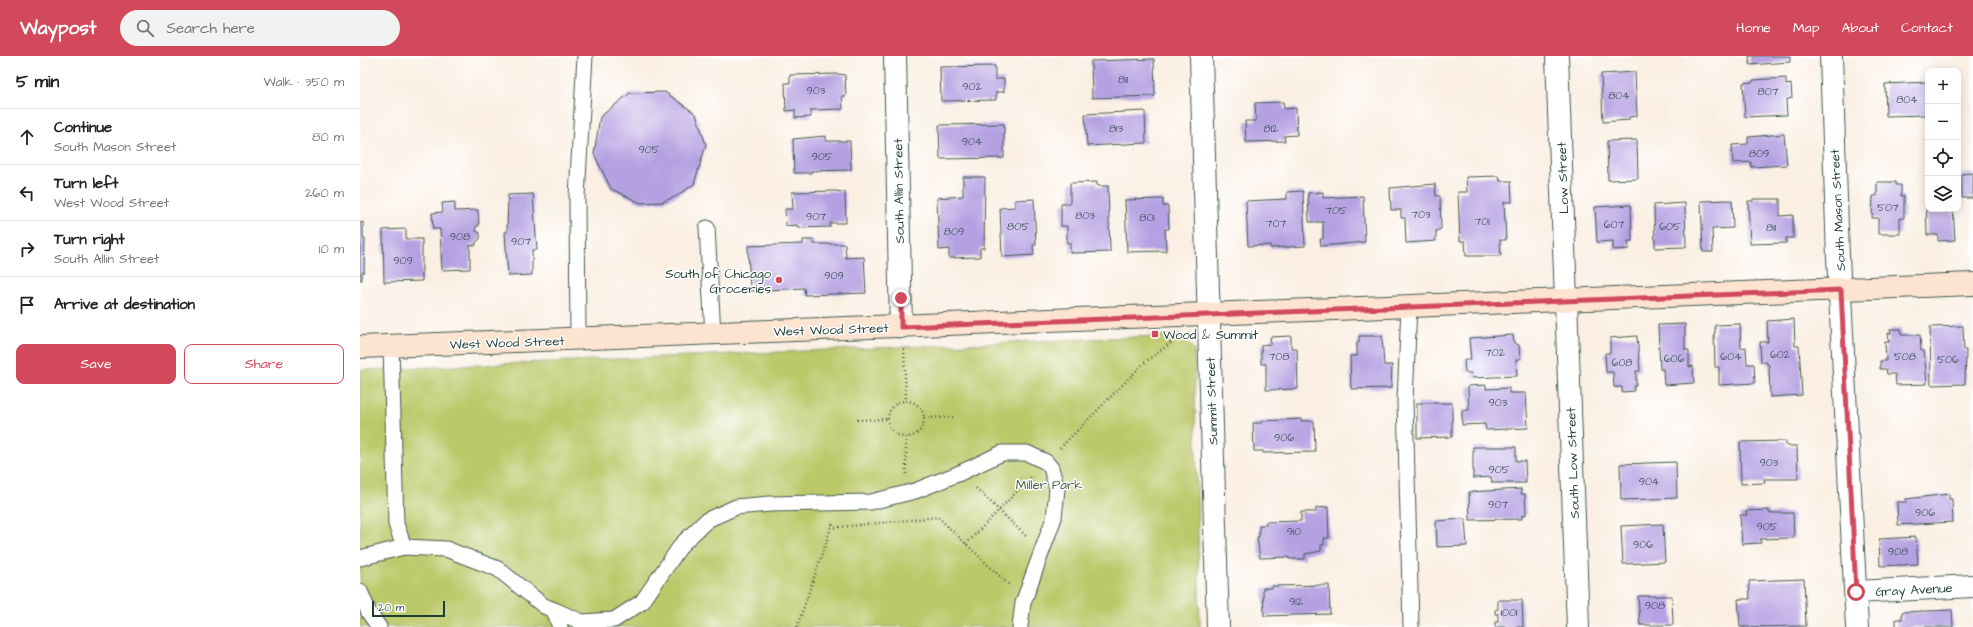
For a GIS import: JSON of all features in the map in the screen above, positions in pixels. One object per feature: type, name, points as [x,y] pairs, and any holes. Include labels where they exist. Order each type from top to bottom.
[{"type":"street","name":"South Allin Street","points":[[895,56],[901,327]]},
{"type":"street","name":"Summit Street","points":[[1201,56],[1218,627]]},
{"type":"street","name":"Low Street","points":[[1557,56],[1567,299]]},
{"type":"street","name":"South Mason Street","points":[[1831,56],[1838,256],[1841,290],[1857,627]]},
{"type":"street","name":"West Wood Street","points":[[360,347],[1973,284]]},
{"type":"street","name":"South Low Street","points":[[1567,299],[1578,627]]},
{"type":"street","name":"Gray Avenue","points":[[1856,592],[1973,586]]},
{"type":"lane","points":[[578,339],[577,196],[585,56]]},
{"type":"lane","points":[[708,228],[713,334]]},
{"type":"lane","points":[[1409,306],[1405,401],[1411,627]]},
{"type":"lane","points":[[390,346],[396,524],[404,547]]},
{"type":"lane","points":[[360,558],[404,547],[446,549],[498,569],[544,606],[582,622],[614,620],[642,602],[682,544],[706,520],[736,507],[770,504],[871,502],[915,491],[960,473],[1002,453],[1027,453],[1046,462],[1051,468],[1057,489],[1054,518],[1024,600],[1020,627]]},
{"type":"lane","points":[[360,591],[369,613],[379,627]]},
{"type":"lane","points":[[554,610],[560,627]]},
{"type":"path","points":[[966,544],[997,510],[1144,363],[1180,336]]},
{"type":"path","points":[[904,350],[906,400]]},
{"type":"path","points":[[906,400],[918,406],[922,410],[924,418],[922,427],[918,432],[906,437],[897,434],[892,430],[888,419],[892,408],[896,404],[906,400]]},
{"type":"path","points":[[924,418],[956,417]]},
{"type":"path","points":[[857,420],[888,419]]},
{"type":"path","points":[[960,473],[997,510],[1042,551]]},
{"type":"path","points":[[797,627],[831,528],[938,517],[1024,600]]},
{"type":"green space","name":"Miller Park","points":[[1180,335],[1194,350],[1200,627],[360,627],[360,370]]},
{"type":"building","points":[[1749,56],[1790,56],[1790,62],[1750,65]]},
{"type":"building","points":[[1154,59],[1155,96],[1092,98],[1091,61]]},
{"type":"building","points":[[995,66],[995,79],[1004,79],[1004,92],[996,92],[996,100],[941,101],[940,67]]},
{"type":"building","points":[[1635,72],[1637,116],[1629,117],[1629,120],[1603,122],[1601,74]]},
{"type":"building","points":[[790,75],[845,75],[846,96],[842,96],[843,109],[811,110],[811,117],[795,118],[795,110],[786,111],[785,83],[790,83]]},
{"type":"building","points":[[1786,78],[1786,85],[1791,84],[1792,98],[1786,100],[1787,115],[1745,117],[1743,83],[1753,82],[1753,80]]},
{"type":"building","points":[[1925,82],[1925,115],[1886,116],[1885,84]]},
{"type":"building","points":[[665,92],[696,114],[706,145],[694,184],[677,196],[662,202],[641,203],[611,189],[594,154],[600,117],[630,93]]},
{"type":"building","points":[[1283,102],[1284,109],[1296,108],[1297,135],[1284,136],[1285,141],[1246,142],[1245,121],[1256,121],[1255,103]]},
{"type":"building","points":[[1145,111],[1146,143],[1087,146],[1085,114]]},
{"type":"building","points":[[1004,124],[1004,158],[940,159],[939,125]]},
{"type":"building","points":[[1784,134],[1787,165],[1751,167],[1751,162],[1733,163],[1732,145],[1748,144],[1748,137]]},
{"type":"building","points":[[826,136],[826,141],[850,141],[851,170],[794,173],[793,139]]},
{"type":"building","points":[[1637,140],[1638,179],[1608,180],[1607,141]]},
{"type":"building","points":[[1973,173],[1973,198],[1962,198],[1962,174]]},
{"type":"building","points":[[1499,176],[1500,181],[1511,181],[1512,202],[1504,202],[1506,240],[1500,240],[1501,256],[1466,256],[1465,241],[1460,241],[1458,192],[1467,192],[1466,177]]},
{"type":"building","points":[[963,177],[985,177],[984,248],[980,248],[980,257],[949,258],[949,249],[939,250],[937,198],[963,196]]},
{"type":"building","points":[[1097,182],[1097,186],[1108,186],[1110,252],[1070,253],[1070,243],[1067,243],[1067,226],[1061,226],[1061,204],[1070,204],[1070,183]]},
{"type":"building","points":[[1877,182],[1896,182],[1896,185],[1901,185],[1901,196],[1904,196],[1904,218],[1900,218],[1900,234],[1878,234],[1878,218],[1872,218],[1873,196],[1877,196]]},
{"type":"building","points":[[1435,184],[1436,196],[1440,196],[1441,229],[1436,231],[1436,241],[1406,243],[1405,218],[1401,218],[1401,210],[1391,210],[1390,188]]},
{"type":"building","points":[[1303,191],[1305,246],[1270,248],[1270,245],[1248,246],[1246,201],[1287,199],[1287,192]]},
{"type":"building","points":[[792,192],[845,192],[846,223],[830,223],[830,227],[797,228],[797,225],[786,226],[785,209],[793,209]]},
{"type":"building","points":[[1323,192],[1323,198],[1363,196],[1365,242],[1321,246],[1320,239],[1323,239],[1323,222],[1309,222],[1308,193]]},
{"type":"building","points":[[533,194],[537,250],[532,250],[532,275],[508,276],[505,232],[507,232],[508,195]]},
{"type":"building","points":[[1034,199],[1036,245],[1033,245],[1034,255],[1002,257],[1000,208],[1015,207],[1015,200]]},
{"type":"building","points":[[1163,199],[1163,206],[1168,206],[1169,229],[1165,229],[1166,251],[1127,252],[1125,200]]},
{"type":"building","points":[[1753,199],[1780,199],[1780,216],[1793,215],[1793,238],[1786,238],[1786,243],[1750,244],[1748,201],[1753,201]]},
{"type":"building","points":[[1732,200],[1733,228],[1712,229],[1713,252],[1703,252],[1701,201]]},
{"type":"building","points":[[455,202],[455,211],[478,210],[479,226],[476,226],[476,231],[480,233],[480,239],[476,242],[476,245],[470,245],[470,269],[442,270],[440,229],[433,229],[432,213],[443,212],[442,203]]},
{"type":"building","points":[[1685,203],[1686,247],[1655,248],[1654,205]]},
{"type":"building","points":[[1631,205],[1632,241],[1628,241],[1629,249],[1613,250],[1613,241],[1597,242],[1595,207]]},
{"type":"building","points":[[1926,212],[1953,212],[1955,240],[1938,241],[1938,235],[1927,235]]},
{"type":"building","points":[[363,222],[363,239],[365,239],[364,272],[362,272],[362,280],[360,280],[360,223]]},
{"type":"building","points":[[406,229],[406,239],[422,239],[422,281],[384,282],[383,230]]},
{"type":"building","points":[[803,240],[814,240],[814,244],[845,244],[846,258],[864,257],[866,293],[805,295],[804,288],[750,291],[748,246],[803,244]]},
{"type":"building","points":[[1794,319],[1795,346],[1799,346],[1802,395],[1770,397],[1769,365],[1767,365],[1767,362],[1761,362],[1760,342],[1768,342],[1767,321]]},
{"type":"building","points":[[1685,324],[1685,350],[1689,350],[1689,367],[1693,366],[1694,383],[1664,385],[1663,369],[1660,369],[1658,325]]},
{"type":"building","points":[[1740,324],[1741,348],[1746,347],[1747,364],[1754,364],[1755,383],[1719,385],[1719,367],[1715,367],[1715,325]]},
{"type":"building","points":[[1963,326],[1964,350],[1966,350],[1965,384],[1931,385],[1930,327]]},
{"type":"building","points":[[1890,329],[1901,329],[1901,335],[1920,335],[1921,351],[1924,351],[1927,384],[1896,385],[1895,374],[1887,374],[1886,369],[1880,369],[1880,361],[1886,361],[1885,342],[1889,342],[1888,333],[1891,333]]},
{"type":"building","points":[[1513,335],[1514,343],[1519,345],[1520,359],[1516,360],[1517,376],[1472,378],[1471,373],[1465,373],[1464,360],[1471,360],[1469,338]]},
{"type":"building","points":[[1291,336],[1291,348],[1297,348],[1298,389],[1266,390],[1266,364],[1261,364],[1261,345],[1271,344],[1270,337]]},
{"type":"building","points":[[1359,336],[1382,336],[1384,365],[1392,365],[1391,388],[1351,389],[1350,356],[1357,356],[1357,342],[1359,342]]},
{"type":"building","points":[[1637,336],[1640,371],[1636,371],[1636,386],[1634,386],[1634,391],[1622,392],[1622,387],[1614,387],[1613,372],[1606,372],[1605,353],[1610,353],[1610,338]]},
{"type":"building","points":[[1486,385],[1486,389],[1509,388],[1509,393],[1526,393],[1528,428],[1486,430],[1485,424],[1462,425],[1462,410],[1469,410],[1468,386]]},
{"type":"building","points":[[1417,403],[1452,403],[1452,437],[1417,438]]},
{"type":"building","points":[[1301,419],[1301,421],[1314,421],[1315,452],[1263,453],[1263,451],[1254,451],[1253,423],[1262,423],[1262,421]]},
{"type":"building","points":[[1786,441],[1786,446],[1797,446],[1798,479],[1764,479],[1765,483],[1741,484],[1740,442]]},
{"type":"building","points":[[1473,447],[1516,447],[1516,461],[1525,461],[1526,483],[1492,483],[1491,477],[1473,478]]},
{"type":"building","points":[[1676,462],[1677,498],[1621,500],[1620,464]]},
{"type":"building","points":[[1521,489],[1521,494],[1525,494],[1526,515],[1522,515],[1522,519],[1470,520],[1469,492]]},
{"type":"building","points":[[1949,494],[1949,499],[1952,499],[1953,522],[1898,525],[1897,502],[1906,502],[1906,499]]},
{"type":"building","points":[[1328,507],[1329,538],[1324,538],[1324,545],[1321,545],[1321,551],[1305,554],[1305,559],[1289,559],[1289,557],[1260,558],[1257,537],[1259,537],[1259,525],[1266,525],[1266,522],[1301,521],[1301,512],[1316,512],[1316,508]]},
{"type":"building","points":[[1769,510],[1769,513],[1793,513],[1794,538],[1760,539],[1761,543],[1742,544],[1740,515],[1747,515],[1746,511]]},
{"type":"building","points":[[1465,519],[1467,546],[1437,547],[1436,521]]},
{"type":"building","points":[[1663,524],[1665,562],[1623,564],[1621,526]]},
{"type":"building","points":[[1916,537],[1918,564],[1880,566],[1879,539]]},
{"type":"building","points":[[1804,579],[1806,626],[1740,627],[1738,599],[1750,599],[1749,581]]},
{"type":"building","points":[[1329,585],[1330,614],[1264,616],[1263,588],[1272,588],[1272,586]]},
{"type":"building","points":[[1638,596],[1672,596],[1673,625],[1640,625]]},
{"type":"building","points":[[1498,600],[1522,600],[1523,627],[1495,627],[1495,622],[1498,622],[1498,614],[1495,614],[1495,610],[1498,609]]},
{"type":"building","points":[[1952,610],[1953,627],[1896,627],[1896,619],[1902,619],[1902,612]]},
{"type":"place","name":"South of Chicago Groceries","points":[[779,280]]},
{"type":"place","name":"Wood & Summit","points":[[1155,334]]},
{"type":"route","points":[[901,298],[901,327],[1567,299],[1841,290],[1856,592]]}]
